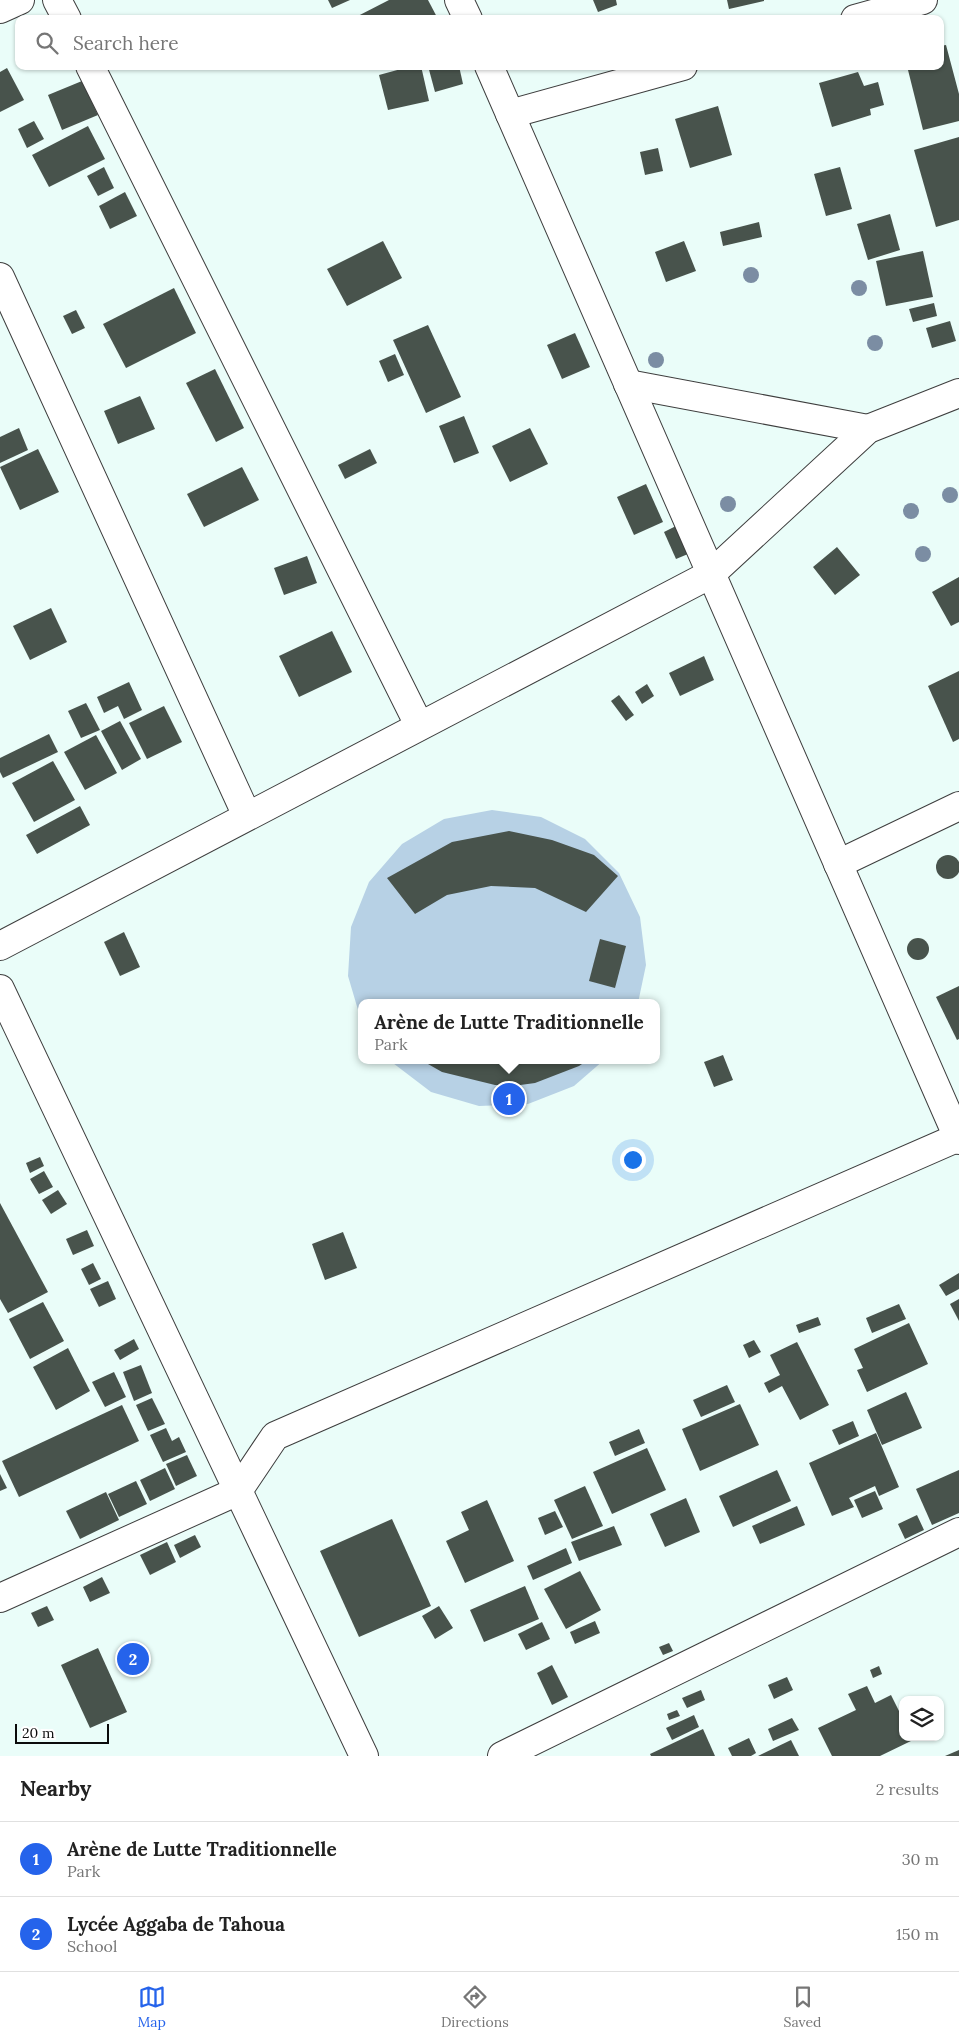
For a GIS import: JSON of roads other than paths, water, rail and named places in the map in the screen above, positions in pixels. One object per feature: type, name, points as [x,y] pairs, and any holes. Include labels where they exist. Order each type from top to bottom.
[{"type":"street","points":[[0,9],[20,0]]},
{"type":"street","points":[[57,0],[64,15]]},
{"type":"street","points":[[459,0],[466,15]]},
{"type":"street","points":[[869,15],[923,0]]},
{"type":"street","points":[[92,70],[419,726]]},
{"type":"street","points":[[0,1598],[238,1492],[275,1436],[959,1138],[490,70]]},
{"type":"street","points":[[510,114],[669,70]]},
{"type":"street","points":[[0,277],[247,816]]},
{"type":"street","points":[[628,384],[868,429]]},
{"type":"street","points":[[0,946],[711,574],[868,429],[959,392]]},
{"type":"street","points":[[838,864],[959,806]]},
{"type":"street","points":[[0,989],[364,1756]]},
{"type":"street","points":[[502,1756],[959,1532]]},
{"type":"place","name":"Arène de Lutte Traditionnelle","points":[[509,1099]]},
{"type":"place","name":"Lycée Aggaba de Tahoua","points":[[133,1659]]}]
